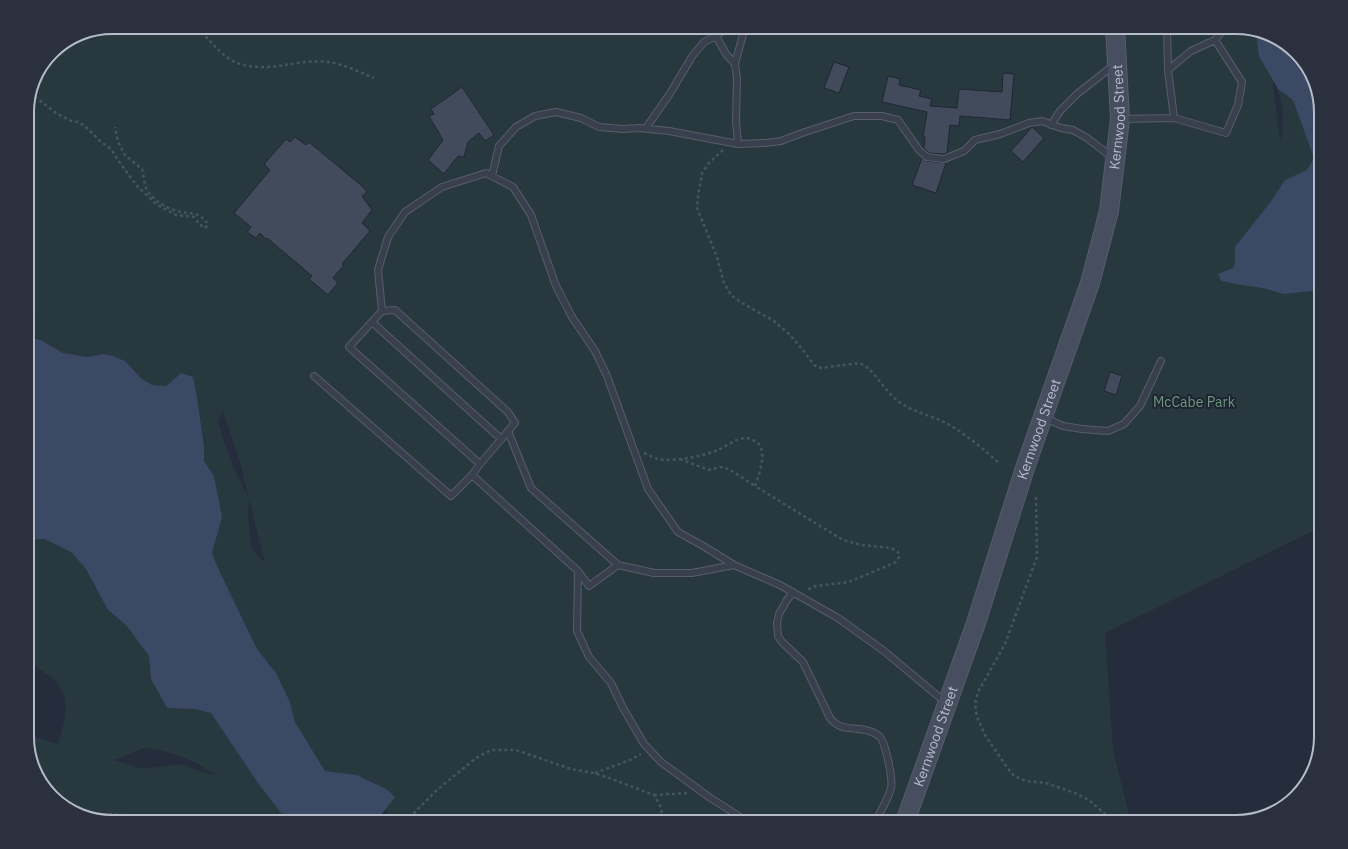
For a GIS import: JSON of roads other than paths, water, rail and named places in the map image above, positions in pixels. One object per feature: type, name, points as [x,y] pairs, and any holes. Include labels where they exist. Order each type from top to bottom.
[{"type":"main road","name":"Kernwood Street","points":[[908,815],[976,623],[1025,468],[1090,283],[1109,211],[1116,159],[1120,119],[1116,34]]},
{"type":"lane","points":[[646,128],[669,95],[693,55],[704,42],[719,34]]},
{"type":"lane","points":[[738,144],[736,121],[737,78],[735,64],[743,34]]},
{"type":"lane","points":[[1167,34],[1168,70],[1174,118]]},
{"type":"lane","points":[[1168,70],[1190,51],[1215,40],[1220,34]]},
{"type":"lane","points":[[716,36],[726,54],[735,64]]},
{"type":"lane","points":[[1120,119],[1174,118],[1226,133],[1238,105],[1242,82],[1215,40]]},
{"type":"lane","points":[[1052,124],[1060,111],[1077,94],[1118,62]]},
{"type":"lane","points":[[492,176],[499,146],[516,127],[535,116],[556,112],[582,118],[599,127],[623,129],[646,128],[738,144],[781,141],[854,116],[882,116],[898,120],[919,150],[927,157],[944,159],[964,151],[976,140],[986,136],[1000,134],[1028,123],[1042,121],[1073,130],[1116,159]]},
{"type":"lane","points":[[382,311],[378,270],[388,237],[405,212],[442,187],[486,173],[513,187],[531,215],[556,286],[572,317],[595,351],[607,376],[648,488],[678,532],[706,547],[734,565],[780,585],[838,618],[872,642],[947,705]]},
{"type":"lane","points":[[314,376],[451,496],[472,475],[515,423],[508,412],[395,310],[382,311],[349,347],[480,464]]},
{"type":"lane","points":[[372,322],[501,440]]},
{"type":"lane","points":[[1043,418],[1063,426],[1082,429],[1108,430],[1124,424],[1140,406],[1161,361]]},
{"type":"lane","points":[[508,431],[531,488],[618,565],[654,572],[692,573],[734,565]]},
{"type":"lane","points":[[472,475],[578,571],[589,586],[618,565]]},
{"type":"lane","points":[[578,571],[577,631],[589,657],[611,684],[644,744],[661,762],[738,815]]},
{"type":"lane","points":[[793,592],[779,614],[777,623],[778,636],[782,642],[803,662],[830,718],[835,724],[841,727],[868,730],[876,734],[881,738],[886,751],[891,787],[878,815]]},
{"type":"water","points":[[1257,37],[1270,42],[1287,53],[1295,61],[1306,78],[1310,87],[1314,112],[1314,158],[1293,100],[1278,89],[1259,56]]},
{"type":"water","points":[[1314,158],[1314,291],[1284,294],[1263,288],[1221,281],[1218,274],[1233,268],[1235,263],[1235,247],[1272,200],[1285,180],[1307,170]]},
{"type":"water","points":[[34,338],[41,340],[63,353],[87,357],[103,354],[113,356],[125,361],[142,379],[152,385],[166,386],[181,373],[193,377],[204,446],[204,461],[214,476],[222,517],[212,553],[217,566],[257,649],[276,673],[290,702],[295,722],[325,771],[357,775],[386,789],[395,797],[382,814],[282,815],[258,783],[211,713],[194,709],[167,708],[151,679],[149,656],[126,625],[108,610],[86,569],[72,553],[44,539],[34,540]]},
{"type":"park label","name":"McCabe Park","points":[[1194,402]]}]
